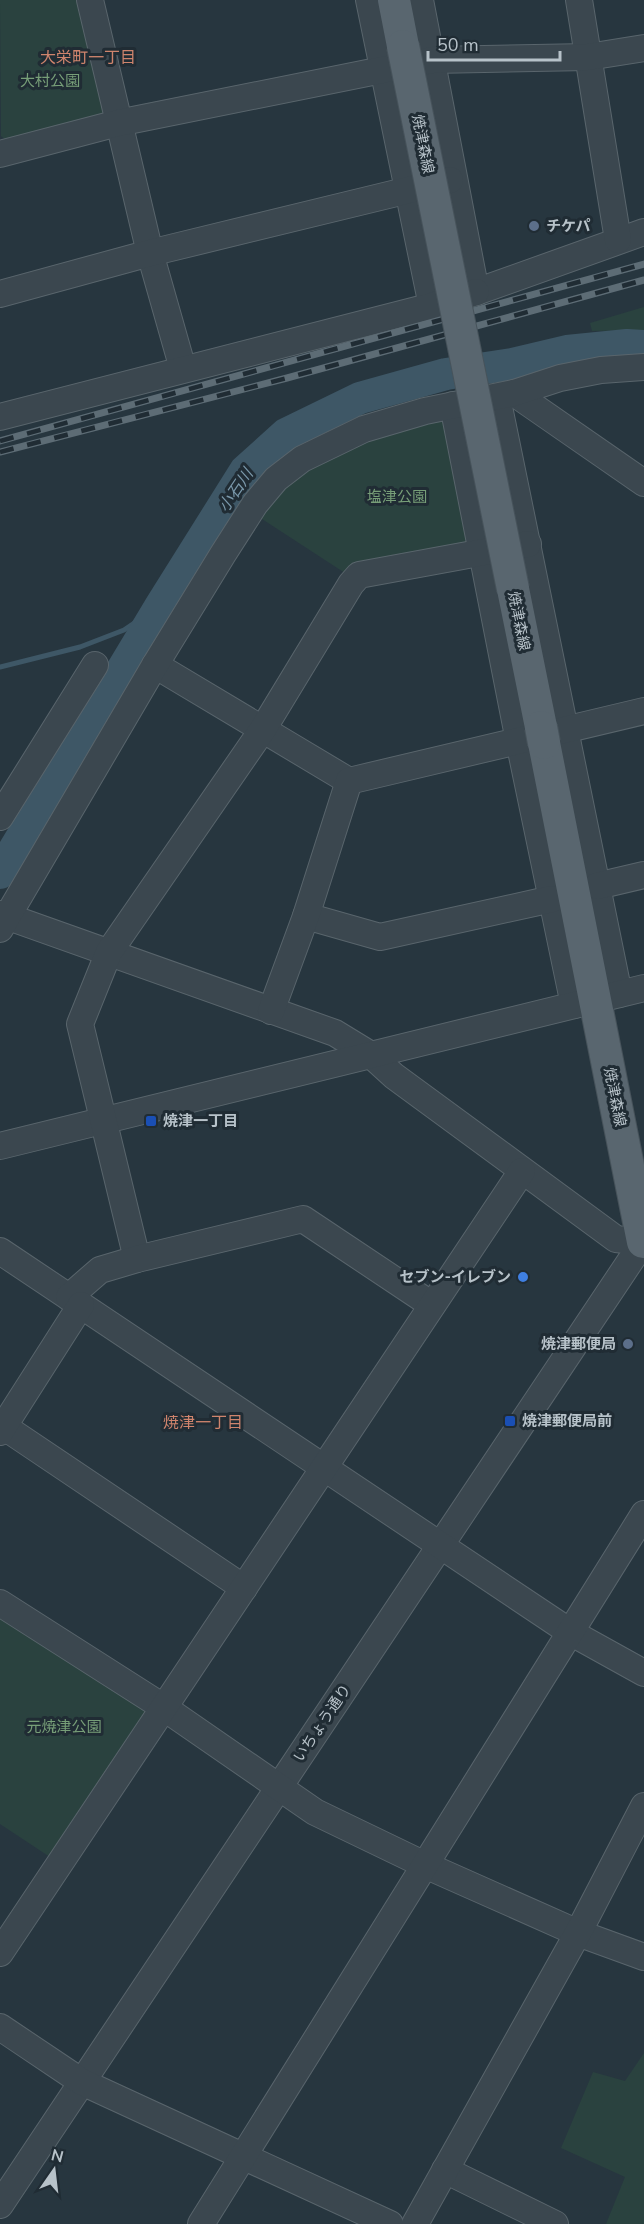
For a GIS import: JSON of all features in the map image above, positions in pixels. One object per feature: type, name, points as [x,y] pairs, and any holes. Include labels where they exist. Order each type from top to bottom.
[{"type":"main road","name":"焼津森線","points":[[394,0],[393,57],[513,589],[644,1242]]},
{"type":"street","points":[[90,0],[150,253],[183,369]]},
{"type":"street","points":[[369,0],[393,57],[408,190],[432,306]]},
{"type":"street","points":[[420,0],[476,292]]},
{"type":"street","points":[[579,0],[618,240]]},
{"type":"street","points":[[0,154],[118,123],[393,57],[432,60],[588,57],[644,48]]},
{"type":"street","points":[[0,294],[150,253],[454,179]]},
{"type":"street","points":[[0,417],[432,306],[522,277],[644,232]]},
{"type":"street","points":[[644,367],[601,370],[560,378],[505,395],[425,411],[364,429],[302,459],[276,479],[255,504],[3,918],[109,952],[335,1033],[371,1055],[394,1076],[616,1239],[644,1242]]},
{"type":"street","points":[[505,395],[644,483]]},
{"type":"street","points":[[505,395],[528,543],[552,899],[596,999]]},
{"type":"street","points":[[453,405],[482,554],[542,735],[597,886],[596,999]]},
{"type":"street","points":[[137,1259],[80,1024],[109,952],[263,729],[345,594],[359,575],[482,554],[528,543]]},
{"type":"street","points":[[0,817],[95,665]]},
{"type":"street","points":[[155,665],[349,781],[644,711]]},
{"type":"street","points":[[271,1011],[306,916],[349,781]]},
{"type":"street","points":[[597,886],[644,874]]},
{"type":"street","points":[[306,916],[380,938],[552,899]]},
{"type":"street","points":[[0,1146],[644,988]]},
{"type":"street","points":[[0,1953],[522,1171]]},
{"type":"street","points":[[244,1588],[1,1428],[75,1301],[100,1270],[303,1219],[432,1305]]},
{"type":"street","name":"いちょう通り","points":[[0,2205],[644,1242]]},
{"type":"street","points":[[0,1251],[570,1632],[644,1673]]},
{"type":"street","points":[[201,2224],[644,1514]]},
{"type":"street","points":[[0,1603],[163,1707],[315,1812],[425,1865],[578,1933],[644,1957]]},
{"type":"street","points":[[415,2224],[578,1933],[644,1806]]},
{"type":"street","points":[[0,2027],[82,2082],[390,2224]]},
{"type":"street","points":[[445,2170],[555,2224]]},
{"type":"green space","name":"大村公園","points":[[0,0],[81,0],[109,108],[103,119],[9,143],[1,136]]},
{"type":"green space","points":[[644,307],[644,330],[592,331],[590,323]]},
{"type":"green space","name":"塩津公園","points":[[442,418],[448,423],[469,547],[348,575],[259,517],[282,487],[307,467],[378,436]]},
{"type":"green space","name":"元焼津公園","points":[[0,1613],[152,1708],[53,1859],[0,1824]]},
{"type":"green space","points":[[644,2053],[644,2224],[606,2224],[625,2177],[561,2148],[593,2072],[625,2081]]},
{"type":"waterway","name":"小石川","points":[[0,873],[161,605],[245,471],[286,434],[360,398],[446,374],[512,364],[567,351],[627,345],[644,346]]},
{"type":"waterway","points":[[0,667],[80,647],[124,630],[161,605]]},
{"type":"railway","points":[[0,441],[644,264]]},
{"type":"railway","points":[[0,452],[287,378],[644,280]]},
{"type":"place","name":"チケパ","points":[[534,226]]},
{"type":"place","name":"焼津一丁目","points":[[151,1121]]},
{"type":"place","name":"セブン-イレブン","points":[[523,1277]]},
{"type":"place","name":"焼津郵便局","points":[[628,1344]]},
{"type":"place","name":"焼津郵便局前","points":[[510,1421]]},
{"type":"district","name":"大栄町一丁目","points":[[88,57]]},
{"type":"district","name":"焼津一丁目","points":[[203,1422]]}]
